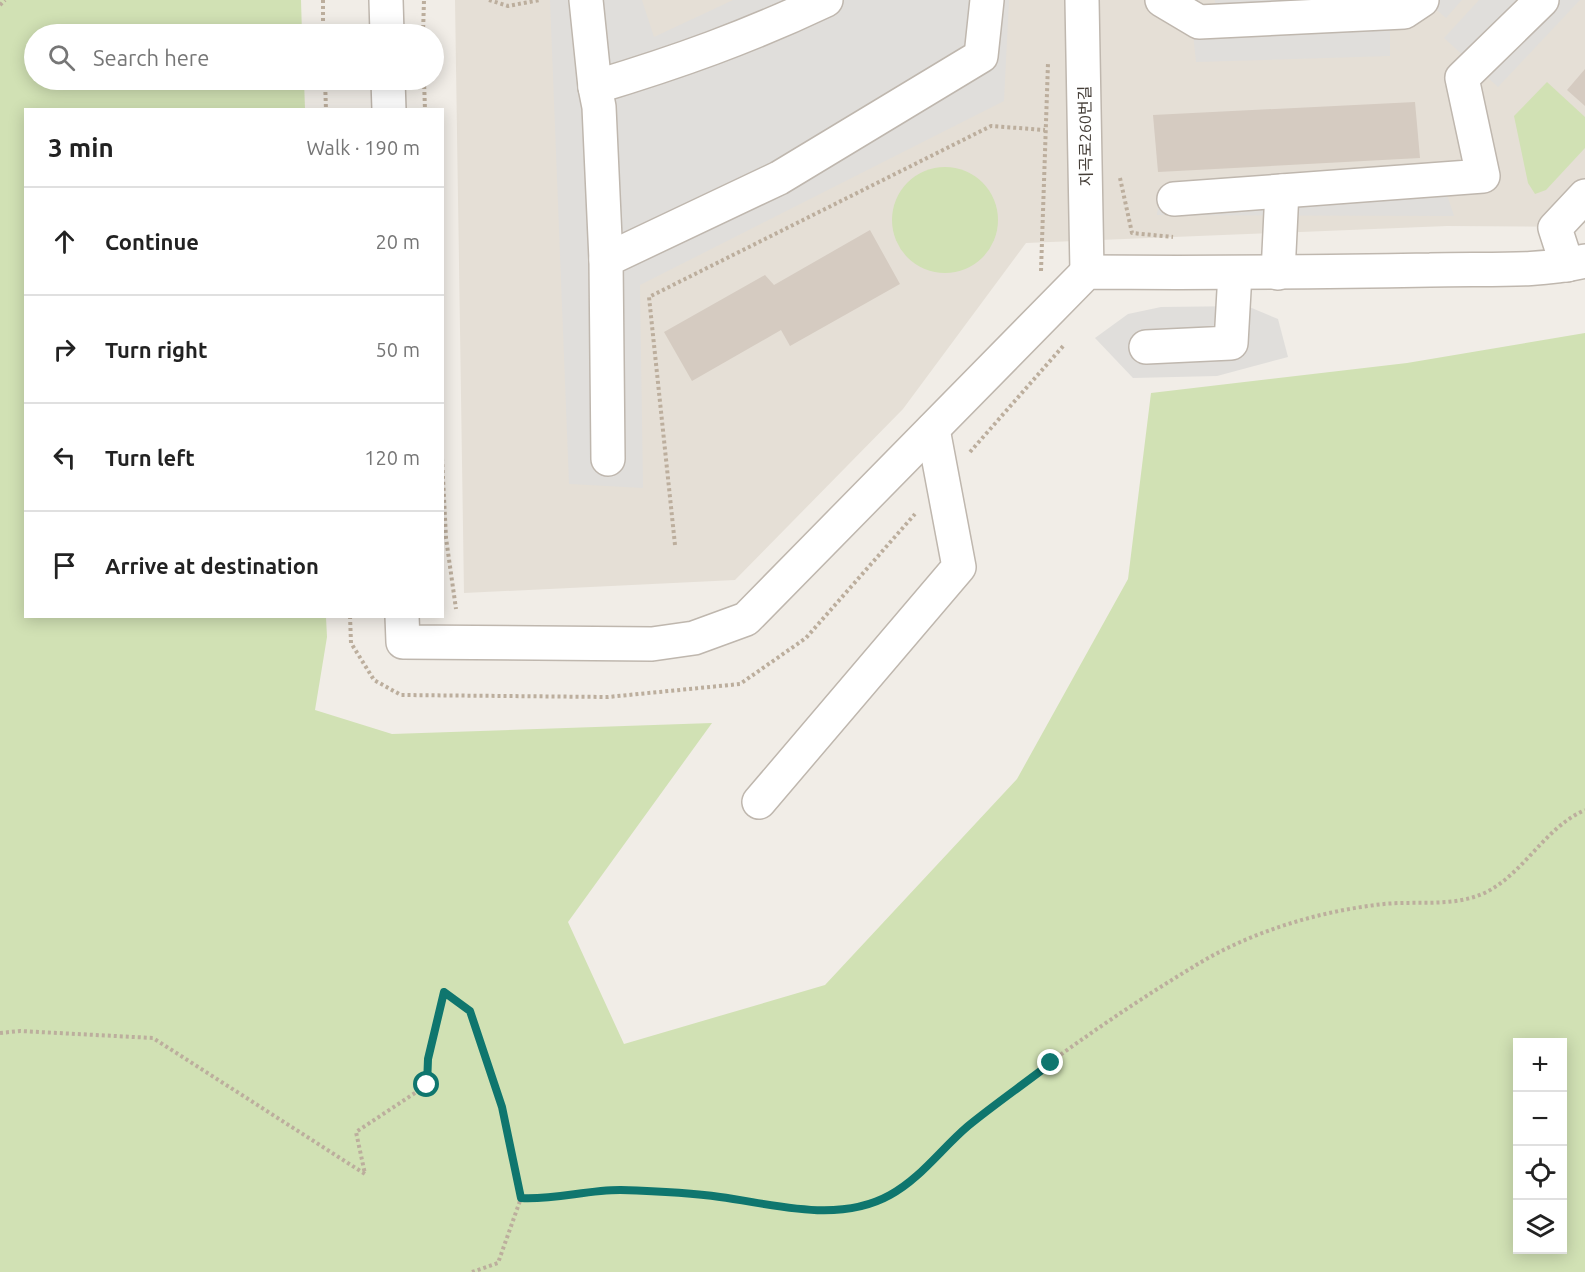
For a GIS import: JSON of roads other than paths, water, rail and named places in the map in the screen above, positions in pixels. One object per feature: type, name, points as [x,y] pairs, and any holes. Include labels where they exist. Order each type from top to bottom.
[{"type":"street","points":[[386,0],[387,24]]},
{"type":"street","points":[[586,0],[599,107],[606,260],[608,459]]},
{"type":"street","points":[[595,87],[677,63],[741,39],[826,0]]},
{"type":"street","points":[[606,260],[779,178],[981,56],[987,0]]},
{"type":"street","name":"지곡로260번길","points":[[1082,0],[1087,272]]},
{"type":"street","points":[[1162,0],[1199,22],[1404,12],[1422,0]]},
{"type":"street","points":[[1174,199],[1483,176],[1462,78],[1542,0]]},
{"type":"street","points":[[388,90],[389,108]]},
{"type":"street","points":[[1278,273],[1282,191]]},
{"type":"street","points":[[403,629],[652,644],[694,638],[746,619],[1087,272],[1278,273],[1576,263],[1555,228],[1585,196]]},
{"type":"street","points":[[1146,347],[1231,343],[1235,273]]},
{"type":"street","points":[[759,802],[959,567],[933,429]]}]
